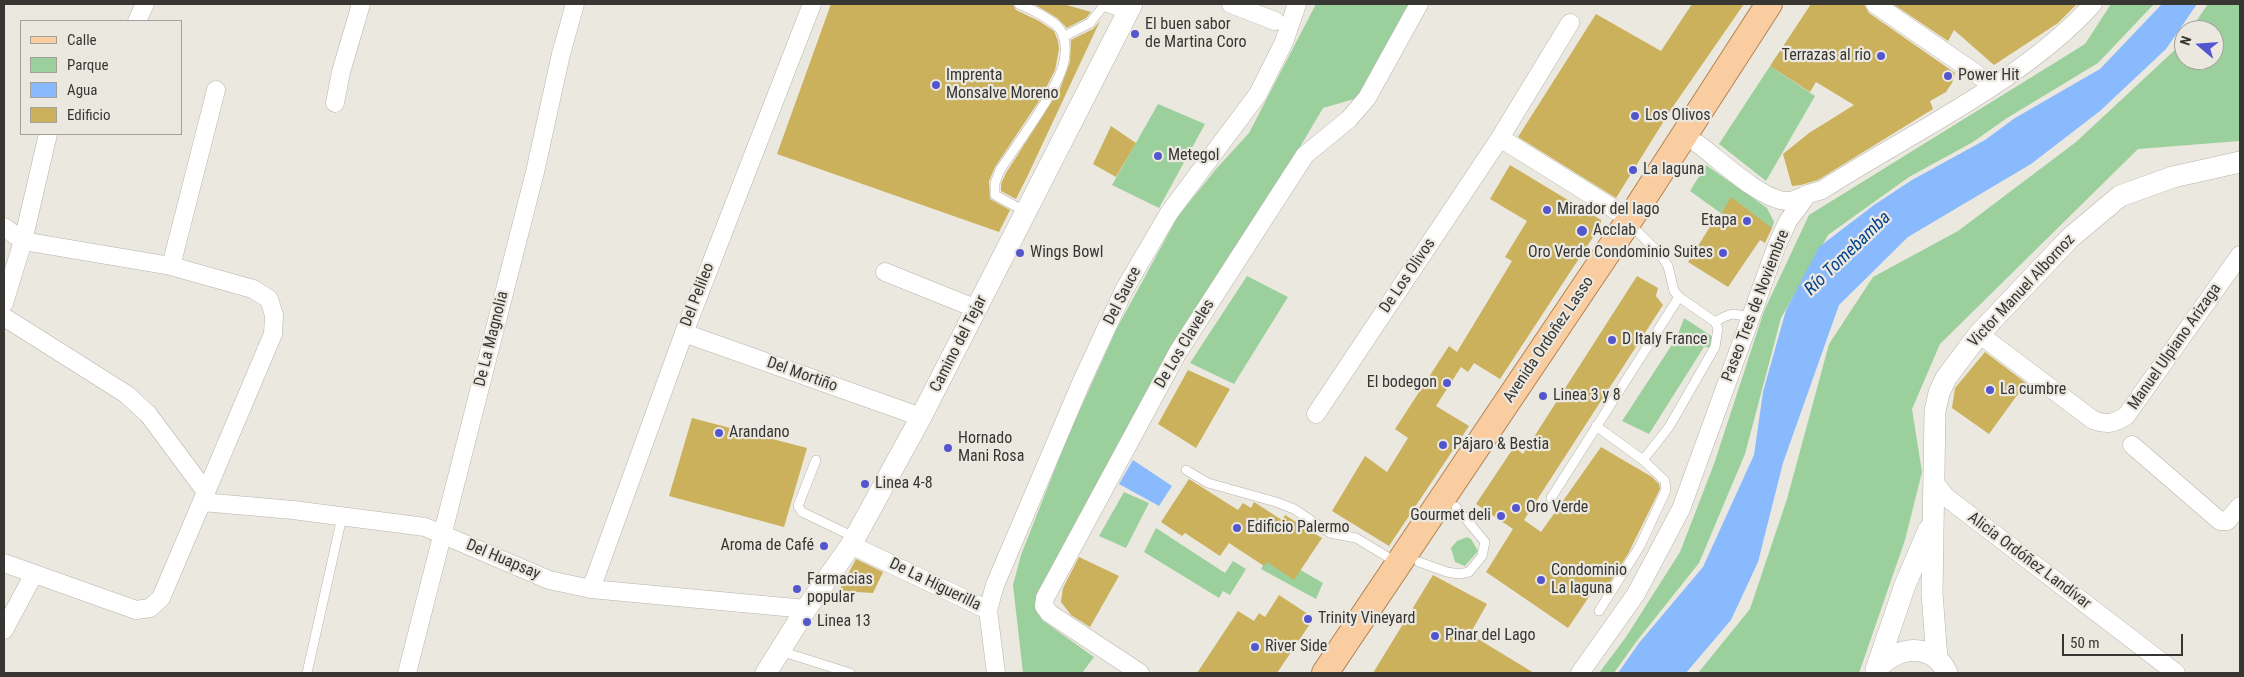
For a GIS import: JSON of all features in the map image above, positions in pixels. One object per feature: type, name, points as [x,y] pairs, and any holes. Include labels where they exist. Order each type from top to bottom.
[{"type":"main road","name":"Avenida Ordoñez Lasso","points":[[1325,673],[1409,563],[1456,507],[1634,226],[1769,4]]},
{"type":"main road","name":"Avenida Ordoñez Lasso","points":[[1346,673],[1409,563],[1634,226],[1698,144],[1788,4]]},
{"type":"street","points":[[137,20],[145,4]]},
{"type":"street","points":[[335,103],[340,72],[361,4]]},
{"type":"street","name":"De La Magnolia","points":[[407,673],[533,182],[561,54],[575,4]]},
{"type":"street","name":"Del Pelileo","points":[[591,589],[684,333],[812,4]]},
{"type":"street","points":[[1231,4],[1275,21]]},
{"type":"street","name":"Del Sauce","points":[[988,610],[996,584],[1081,383],[1124,290],[1169,213],[1258,94],[1284,42],[1298,4]]},
{"type":"street","name":"De Los Claveles","points":[[1140,673],[1049,613],[1044,606],[1045,598],[1178,352],[1305,155],[1349,119],[1366,98],[1419,4]]},
{"type":"street","points":[[1875,4],[1994,86]]},
{"type":"street","points":[[1698,144],[1751,186],[1772,198],[1788,202],[1822,190],[1994,86],[2054,42],[2093,4]]},
{"type":"street","name":"Camino del Tejar","points":[[766,673],[853,541],[921,418],[1026,212],[1124,6]]},
{"type":"street","name":"De Los Olivos","points":[[1316,414],[1500,138],[1570,23]]},
{"type":"street","points":[[171,266],[216,90]]},
{"type":"street","points":[[4,303],[23,241],[48,135]]},
{"type":"street","points":[[1500,138],[1634,226]]},
{"type":"street","name":"Victor Manuel Albornoz","points":[[1945,669],[1932,594],[1932,522],[1935,411],[1939,393],[1946,378],[1979,334],[2070,238],[2120,196],[2173,177],[2240,162]]},
{"type":"street","name":"Paseo Tres de Noviembre","points":[[1580,673],[1636,594],[1681,509],[1749,318],[1788,221],[1808,194]]},
{"type":"street","points":[[4,227],[23,241],[171,266],[254,290],[269,299],[274,315],[273,334],[162,598],[150,608],[136,610],[4,563]]},
{"type":"street","name":"Manuel Ulpiano Arizaga","points":[[1979,334],[2093,420],[2104,424],[2114,423],[2126,416],[2240,255]]},
{"type":"street","points":[[886,272],[977,309]]},
{"type":"street","points":[[4,317],[126,394],[148,414],[204,497]]},
{"type":"street","name":"Del Mortiño","points":[[684,333],[921,418]]},
{"type":"street","points":[[2132,445],[2220,521],[2227,521],[2240,506]]},
{"type":"street","name":"Alicia Ordóñez Landívar","points":[[1933,481],[1946,497],[2176,673]]},
{"type":"street","name":"Del Huapsay","points":[[204,497],[342,517],[402,523],[425,528],[549,580],[591,589],[806,610]]},
{"type":"street","name":"Victor Manuel Albornoz","points":[[1876,671],[1905,585],[1932,522]]},
{"type":"street","name":"De La Higuerilla","points":[[853,541],[988,610],[995,672]]},
{"type":"street","points":[[4,630],[34,574]]},
{"type":"street","name":"Victor Manuel Albornoz","points":[[1876,671],[1893,654],[1904,650],[1926,653],[1945,669]]},
{"type":"lane","points":[[1019,4],[1032,10],[1060,29],[1066,46],[1064,62],[1054,85],[1000,170],[995,183],[995,195],[1026,212]]},
{"type":"lane","points":[[1063,37],[1090,23],[1105,4]]},
{"type":"lane","points":[[1634,226],[1659,253],[1668,266],[1674,291],[1679,297],[1715,322],[1718,328],[1715,346],[1670,427],[1643,460]]},
{"type":"lane","points":[[1551,498],[1679,297]]},
{"type":"lane","points":[[1715,322],[1728,314],[1749,318]]},
{"type":"lane","points":[[1596,426],[1643,460],[1665,481],[1666,490],[1640,546],[1599,611]]},
{"type":"lane","points":[[816,460],[798,506],[802,512],[853,541]]},
{"type":"lane","points":[[1186,470],[1208,483],[1294,509],[1330,533],[1356,538],[1409,563],[1459,574],[1469,572],[1476,565],[1482,556],[1486,542],[1456,507]]},
{"type":"lane","points":[[307,673],[342,517]]},
{"type":"lane","points":[[780,651],[850,673]]},
{"type":"green space","points":[[1316,4],[1414,4],[1361,97],[1323,108],[1038,591],[1038,604],[1042,620],[1094,657],[1082,673],[1023,673],[1013,585],[1021,555],[1068,436],[1117,328],[1178,216],[1217,168],[1249,133]]},
{"type":"green space","points":[[2111,4],[2154,4],[2098,63],[2007,118],[1973,142],[1909,177],[1828,235],[1781,318],[1745,454],[1699,563],[1636,642],[1614,673],[1599,673],[1626,637],[1680,552],[1714,464],[1764,311],[1809,215],[2085,44]]},
{"type":"green space","points":[[2208,4],[2240,4],[2240,141],[2138,149],[1940,344],[1912,409],[1922,472],[1905,540],[1859,673],[1698,673],[1750,609],[1787,499],[1829,344],[1873,277],[1958,231],[2076,142],[2174,51],[2174,70],[2224,70],[2224,20],[2197,20]]},
{"type":"green space","points":[[1770,66],[1815,96],[1766,181],[1719,144]]},
{"type":"green space","name":"Metegol","points":[[1158,104],[1205,124],[1159,208],[1112,185]]},
{"type":"green space","points":[[1706,165],[1767,208],[1774,222],[1772,228],[1722,214],[1690,191]]},
{"type":"green space","points":[[1247,276],[1288,297],[1234,384],[1190,363]]},
{"type":"green space","points":[[1684,318],[1719,341],[1716,348],[1704,347],[1649,434],[1622,421],[1677,337]]},
{"type":"green space","points":[[1124,492],[1149,503],[1126,548],[1099,536]]},
{"type":"green space","points":[[1156,528],[1225,573],[1233,561],[1246,569],[1230,595],[1223,591],[1219,598],[1144,552]]},
{"type":"green space","points":[[1467,537],[1471,539],[1478,551],[1465,566],[1455,562],[1451,548],[1457,541]]},
{"type":"green space","points":[[1271,553],[1323,583],[1316,599],[1261,569]]},
{"type":"water","name":"Río Tomebamba","points":[[2162,4],[2197,4],[2186,20],[2174,20],[2174,37],[2166,49],[2100,111],[2031,164],[1908,237],[1839,305],[1783,463],[1758,562],[1731,620],[1686,673],[1618,673],[1639,643],[1703,567],[1754,455],[1763,392],[1786,310],[1819,247],[1874,205],[1912,180],[1985,140],[2015,118],[2100,69]]},
{"type":"water","points":[[1133,460],[1172,486],[1159,506],[1119,484]]},
{"type":"building","name":"Imprenta Monsalve Moreno","points":[[831,4],[1013,4],[1016,10],[1054,31],[1059,49],[1055,70],[1041,98],[995,167],[989,181],[990,199],[1010,210],[999,232],[777,154]]},
{"type":"building","points":[[1034,4],[1063,4],[1091,12],[1086,18],[1067,28],[1057,18]]},
{"type":"building","points":[[1692,4],[1744,4],[1672,108],[1616,198],[1518,137],[1596,14],[1661,51]]},
{"type":"building","points":[[1811,4],[1864,4],[1869,13],[1955,73],[1952,83],[1946,92],[1930,101],[1933,109],[1818,180],[1792,186],[1783,154],[1809,133],[1854,105],[1816,82],[1810,92],[1770,66]]},
{"type":"building","points":[[1893,4],[2077,4],[2058,23],[1994,65],[1954,30],[1948,41]]},
{"type":"building","points":[[1100,21],[1016,199],[1001,191],[1001,184],[1006,173],[1060,89],[1070,62],[1071,40],[1093,29]]},
{"type":"building","points":[[1111,126],[1136,143],[1116,177],[1093,164]]},
{"type":"building","points":[[1510,165],[1601,220],[1601,225],[1500,379],[1474,363],[1468,372],[1461,367],[1436,406],[1469,426],[1389,546],[1332,511],[1365,456],[1387,472],[1408,438],[1395,429],[1449,346],[1457,352],[1512,261],[1505,257],[1527,221],[1490,199]]},
{"type":"building","name":"Oro Verde Condominio Suites","points":[[1731,197],[1772,228],[1765,243],[1760,240],[1728,287],[1688,262]]},
{"type":"building","points":[[1637,276],[1658,288],[1656,296],[1663,305],[1524,520],[1541,532],[1601,447],[1652,477],[1659,484],[1660,489],[1628,554],[1603,593],[1595,588],[1568,628],[1486,572],[1513,529],[1476,504],[1514,447],[1523,454]]},
{"type":"building","points":[[1985,352],[2026,383],[1989,434],[1952,408],[1955,388]]},
{"type":"building","points":[[1188,370],[1230,389],[1196,448],[1158,424]]},
{"type":"building","points":[[692,418],[807,448],[784,527],[669,496]]},
{"type":"building","name":"Edificio Palermo","points":[[1189,479],[1238,510],[1243,503],[1251,508],[1254,502],[1282,520],[1285,515],[1322,538],[1294,580],[1267,562],[1264,566],[1229,543],[1220,556],[1185,533],[1182,536],[1161,522]]},
{"type":"building","points":[[1079,557],[1119,576],[1090,627],[1071,615],[1061,602],[1063,588]]},
{"type":"building","points":[[856,559],[883,572],[873,593],[839,591]]},
{"type":"building","points":[[1433,575],[1487,604],[1470,634],[1534,673],[1373,673]]},
{"type":"building","name":"River Side","points":[[1279,595],[1314,618],[1277,673],[1197,673],[1238,611],[1254,621],[1259,613],[1265,617]]},
{"type":"place","name":"El buen sabor de Martina Coro","points":[[1135,34]]},
{"type":"place","name":"Terrazas al rio","points":[[1881,56]]},
{"type":"place","name":"Power Hit","points":[[1948,76]]},
{"type":"place","name":"Imprenta Monsalve Moreno","points":[[936,85]]},
{"type":"place","name":"Los Olivos","points":[[1635,116]]},
{"type":"place","name":"Metegol","points":[[1158,156]]},
{"type":"place","name":"La laguna","points":[[1633,170]]},
{"type":"place","name":"Mirador del lago","points":[[1547,210]]},
{"type":"place","name":"Etapa","points":[[1747,221]]},
{"type":"place","name":"Acclab","points":[[1582,231]]},
{"type":"place","name":"Wings Bowl","points":[[1020,253]]},
{"type":"place","name":"Oro Verde Condominio Suites","points":[[1723,253]]},
{"type":"place","name":"D Italy France","points":[[1612,340]]},
{"type":"place","name":"El bodegon","points":[[1447,383]]},
{"type":"place","name":"La cumbre","points":[[1990,390]]},
{"type":"place","name":"Linea 3 y 8","points":[[1543,396]]},
{"type":"place","name":"Arandano","points":[[719,433]]},
{"type":"place","name":"Pájaro & Bestia","points":[[1443,445]]},
{"type":"place","name":"Hornado Mani Rosa","points":[[948,448]]},
{"type":"place","name":"Linea 4-8","points":[[865,484]]},
{"type":"place","name":"Oro Verde","points":[[1516,508]]},
{"type":"place","name":"Gourmet deli","points":[[1501,516]]},
{"type":"place","name":"Edificio Palermo","points":[[1237,528]]},
{"type":"place","name":"Aroma de Café","points":[[824,546]]},
{"type":"place","name":"Condominio La laguna","points":[[1541,580]]},
{"type":"place","name":"Farmacias popular","points":[[797,589]]},
{"type":"place","name":"Trinity Vineyard","points":[[1308,619]]},
{"type":"place","name":"Linea 13","points":[[807,622]]},
{"type":"place","name":"Pinar del Lago","points":[[1435,636]]},
{"type":"place","name":"River Side","points":[[1255,647]]}]
